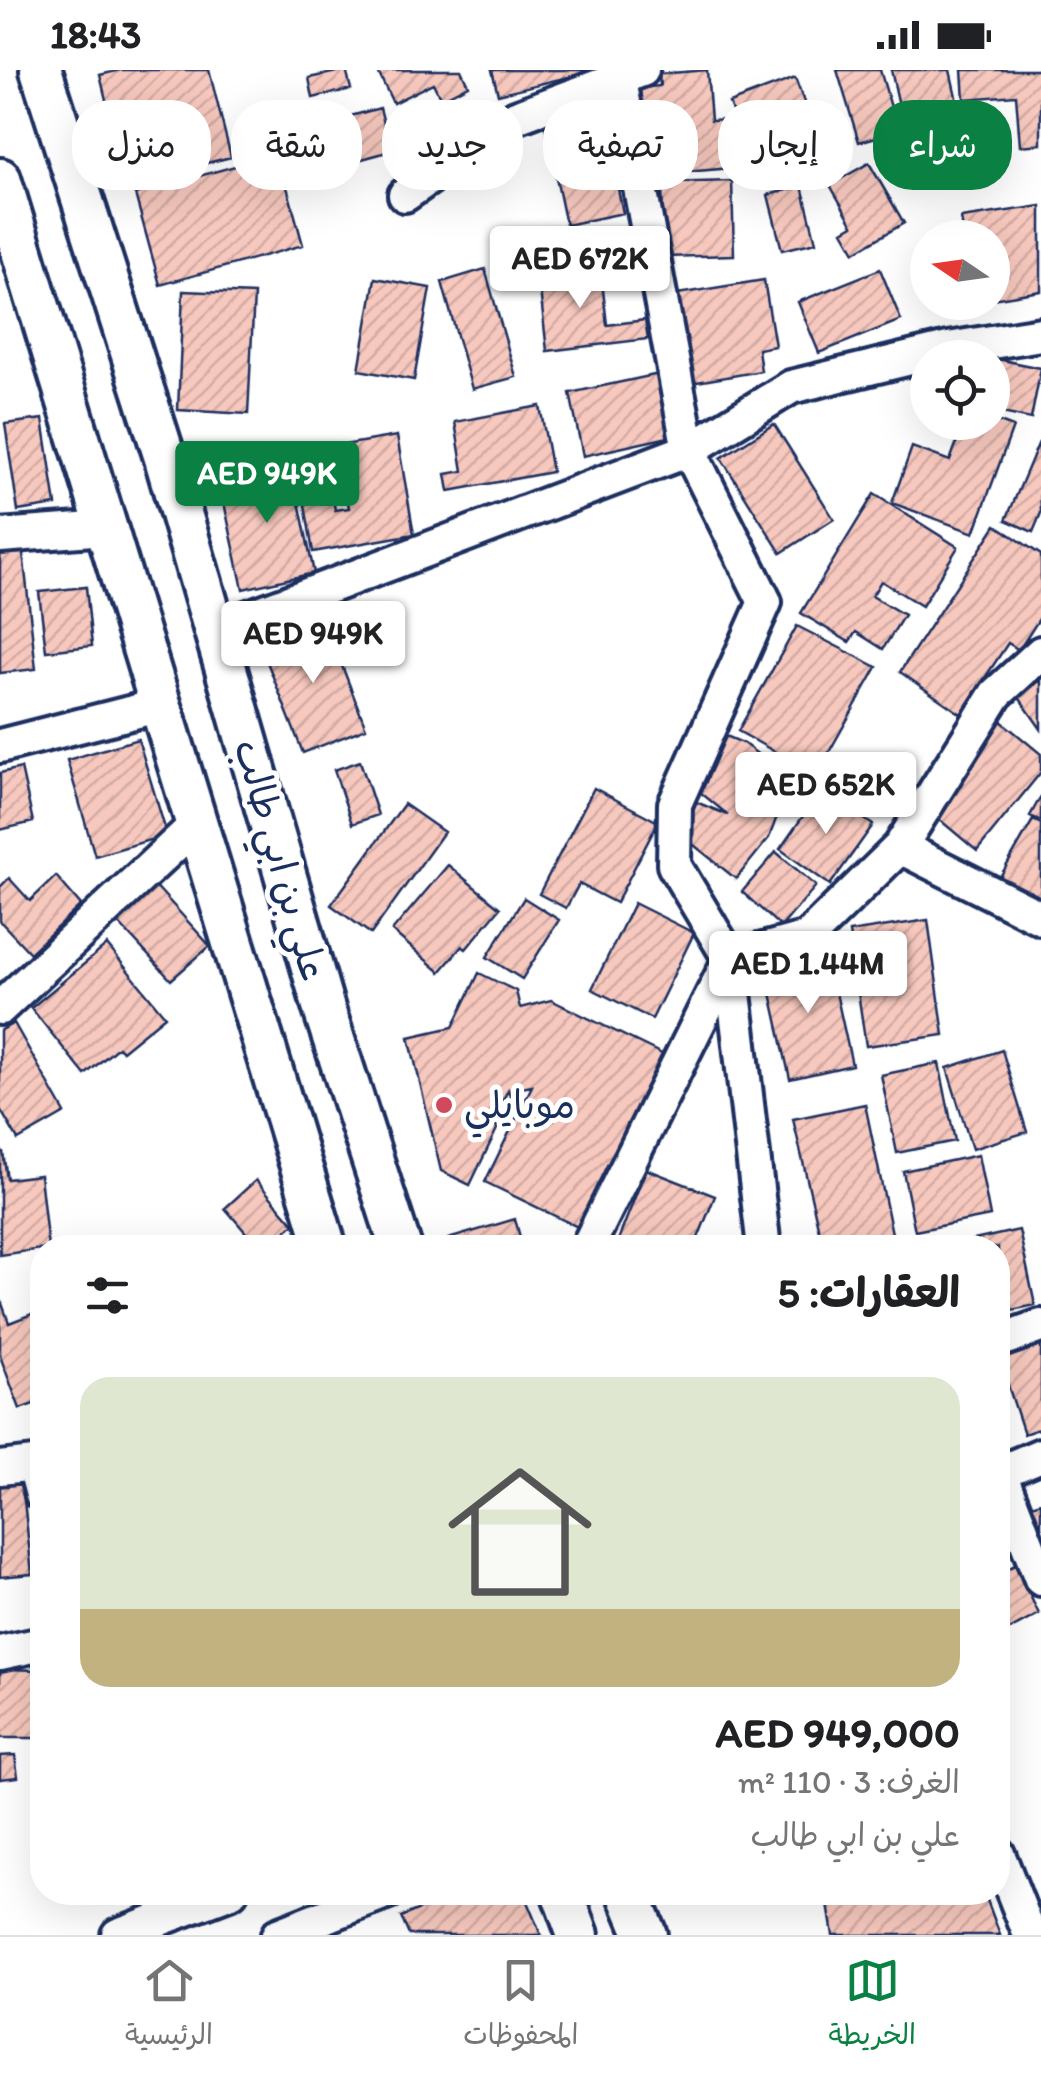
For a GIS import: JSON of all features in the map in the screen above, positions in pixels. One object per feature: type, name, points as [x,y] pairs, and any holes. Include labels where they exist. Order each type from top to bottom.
[{"type":"main road","name":"علي بن ابي طالب","points":[[41,70],[159,440],[324,1009],[397,1235]]},
{"type":"main road","name":"علي بن ابي طالب","points":[[0,179],[322,1235]]},
{"type":"main road","points":[[567,1905],[578,1935]]},
{"type":"main road","points":[[633,1905],[646,1935]]},
{"type":"street","points":[[405,195],[516,118],[626,72],[688,450],[765,602],[675,804],[674,864],[730,959],[762,1235]]},
{"type":"street","points":[[216,630],[688,450],[791,387],[948,349],[1041,334]]},
{"type":"street","points":[[0,536],[106,528]]},
{"type":"street","points":[[593,1235],[730,959],[807,938],[900,847],[996,694],[1041,653]]},
{"type":"street","points":[[0,746],[162,705]]},
{"type":"street","points":[[0,1008],[198,823]]},
{"type":"street","points":[[900,847],[1041,918]]},
{"type":"street","points":[[1010,1337],[1041,1326]]},
{"type":"street","points":[[1010,1467],[1041,1455]]},
{"type":"street","points":[[0,1468],[30,1464]]},
{"type":"street","points":[[1010,1501],[1041,1579]]},
{"type":"street","points":[[0,1652],[30,1646]]},
{"type":"street","points":[[1010,1884],[1030,1935]]},
{"type":"street","points":[[118,1935],[197,1905]]},
{"type":"street","points":[[278,1935],[355,1905]]},
{"type":"building","points":[[120,70],[209,70],[231,157],[211,162],[211,100],[106,100],[100,75]]},
{"type":"building","points":[[346,70],[351,89],[313,98],[309,78]]},
{"type":"building","points":[[377,70],[461,70],[468,85],[441,99],[433,83],[392,100]]},
{"type":"building","points":[[492,70],[588,70],[589,72],[498,94]]},
{"type":"building","points":[[707,70],[711,120],[718,120],[718,169],[698,171],[698,100],[642,100],[641,88],[660,86],[659,74]]},
{"type":"building","points":[[837,70],[880,70],[889,100],[873,100],[873,138],[859,142],[853,122],[853,100],[846,100]]},
{"type":"building","points":[[891,70],[950,70],[957,100],[898,100]]},
{"type":"building","points":[[962,70],[1041,70],[1041,144],[1020,146],[1016,95],[964,99]]},
{"type":"building","points":[[795,78],[803,100],[737,100]]},
{"type":"building","points":[[380,108],[382,153],[362,159],[362,113]]},
{"type":"building","points":[[869,163],[873,190],[885,190],[904,223],[855,252],[843,231],[853,225],[833,190],[853,190],[853,172]]},
{"type":"building","points":[[231,167],[231,190],[288,190],[303,245],[160,285],[135,194],[149,190],[211,190],[211,173]]},
{"type":"building","points":[[718,181],[718,190],[732,190],[734,255],[664,257],[662,190],[698,190],[698,182]]},
{"type":"building","points":[[559,190],[618,190],[623,213],[566,225]]},
{"type":"building","points":[[803,190],[816,242],[782,250],[768,195]]},
{"type":"building","points":[[1041,206],[1041,291],[1010,296],[1010,220],[961,218]]},
{"type":"building","points":[[600,264],[607,325],[645,320],[648,339],[547,351],[538,272]]},
{"type":"building","points":[[485,269],[516,377],[472,389],[442,282]]},
{"type":"building","points":[[880,269],[901,320],[819,353],[798,302]]},
{"type":"building","points":[[375,278],[430,288],[414,380],[359,370]]},
{"type":"building","points":[[764,280],[775,346],[758,349],[761,371],[691,383],[677,294]]},
{"type":"building","points":[[183,291],[254,294],[248,414],[178,410]]},
{"type":"building","points":[[1010,362],[1041,368],[1031,419],[1010,415]]},
{"type":"building","points":[[659,374],[673,436],[583,456],[570,393]]},
{"type":"building","points":[[540,406],[552,472],[449,491],[446,474],[463,471],[455,422]]},
{"type":"building","points":[[43,419],[56,505],[18,511],[5,424]]},
{"type":"building","points":[[774,424],[834,519],[781,553],[721,458]]},
{"type":"building","points":[[397,436],[414,534],[313,552],[302,487],[330,482],[335,510],[349,508],[338,446]]},
{"type":"building","points":[[958,440],[1008,440],[974,533],[892,503],[912,447],[950,461]]},
{"type":"building","points":[[1039,442],[1041,513],[1033,532],[1006,520]]},
{"type":"building","points":[[291,464],[314,573],[243,589],[219,480]]},
{"type":"building","points":[[874,494],[958,547],[922,606],[881,581],[872,596],[904,615],[883,649],[856,632],[849,642],[801,613]]},
{"type":"building","points":[[996,525],[1041,555],[1041,616],[1019,650],[1008,643],[961,714],[900,672]]},
{"type":"building","points":[[22,543],[36,669],[0,673],[0,546]]},
{"type":"building","points":[[86,587],[92,646],[46,651],[39,592]]},
{"type":"building","points":[[324,619],[366,728],[303,753],[260,644]]},
{"type":"building","points":[[797,626],[877,667],[816,775],[738,731]]},
{"type":"building","points":[[1041,680],[1041,729],[1018,696]]},
{"type":"building","points":[[1001,721],[1041,754],[1041,772],[977,851],[928,810]]},
{"type":"building","points":[[726,736],[805,782],[776,819],[769,838],[736,879],[684,837],[696,802],[728,815],[701,793]]},
{"type":"building","points":[[138,739],[167,835],[95,856],[67,760]]},
{"type":"building","points":[[360,761],[378,815],[352,824],[334,770]]},
{"type":"building","points":[[21,768],[33,822],[0,830],[0,773]]},
{"type":"building","points":[[594,788],[658,822],[616,903],[579,884],[566,908],[539,894]]},
{"type":"building","points":[[822,789],[873,825],[830,885],[780,849]]},
{"type":"building","points":[[1041,796],[1041,821],[1030,816]]},
{"type":"building","points":[[404,804],[444,832],[371,934],[331,905]]},
{"type":"building","points":[[1033,820],[1041,824],[1041,901],[1000,877]]},
{"type":"building","points":[[776,852],[816,886],[781,927],[742,892]]},
{"type":"building","points":[[448,865],[500,908],[466,949],[462,946],[440,972],[392,931]]},
{"type":"building","points":[[56,876],[81,905],[30,953],[0,921],[0,887],[9,878],[30,901]]},
{"type":"building","points":[[153,883],[210,946],[171,980],[114,918]]},
{"type":"building","points":[[524,898],[559,920],[522,979],[487,957]]},
{"type":"building","points":[[634,903],[694,933],[652,1019],[592,989]]},
{"type":"building","points":[[928,920],[944,1035],[866,1046],[849,932]]},
{"type":"building","points":[[107,945],[165,1016],[85,1075],[31,1008]]},
{"type":"building","points":[[827,952],[852,1065],[790,1079],[765,966]]},
{"type":"building","points":[[479,973],[516,991],[520,1008],[551,1000],[664,1055],[580,1228],[485,1182],[532,1086],[516,1089],[511,1100],[508,1090],[494,1118],[497,1129],[470,1185],[441,1171],[409,1037],[453,1027]]},
{"type":"building","points":[[14,1023],[65,1113],[18,1140],[0,1109],[0,1031]]},
{"type":"building","points":[[1002,1050],[1027,1132],[972,1149],[947,1068]]},
{"type":"building","points":[[939,1063],[955,1141],[897,1153],[881,1075]]},
{"type":"building","points":[[865,1104],[892,1235],[820,1235],[793,1119]]},
{"type":"building","points":[[3,1152],[7,1179],[40,1175],[47,1235],[30,1235],[30,1251],[0,1255]]},
{"type":"building","points":[[978,1155],[990,1216],[915,1231],[903,1171]]},
{"type":"building","points":[[646,1169],[715,1196],[699,1235],[620,1235]]},
{"type":"building","points":[[256,1180],[294,1224],[282,1235],[248,1235],[225,1208]]},
{"type":"building","points":[[515,1219],[519,1235],[461,1235]]},
{"type":"building","points":[[1019,1230],[1035,1305],[1010,1310],[1010,1235],[996,1235]]},
{"type":"building","points":[[0,1298],[9,1323],[30,1315],[30,1405],[20,1409],[0,1356]]},
{"type":"building","points":[[1041,1339],[1041,1428],[1024,1434],[1010,1391],[1010,1351]]},
{"type":"building","points":[[21,1473],[30,1574],[0,1577],[0,1476]]},
{"type":"building","points":[[1041,1502],[1041,1545],[1028,1506]]},
{"type":"building","points":[[1015,1565],[1039,1614],[1010,1630],[1010,1568]]},
{"type":"building","points":[[0,1669],[30,1670],[30,1738],[0,1738]]},
{"type":"building","points":[[15,1755],[18,1777],[0,1779],[0,1756]]},
{"type":"building","points":[[428,1905],[528,1905],[541,1935],[409,1935],[401,1917]]},
{"type":"building","points":[[828,1905],[989,1905],[1000,1935],[833,1935]]},
{"type":"place","name":"موبايلي","points":[[444,1105]]}]
